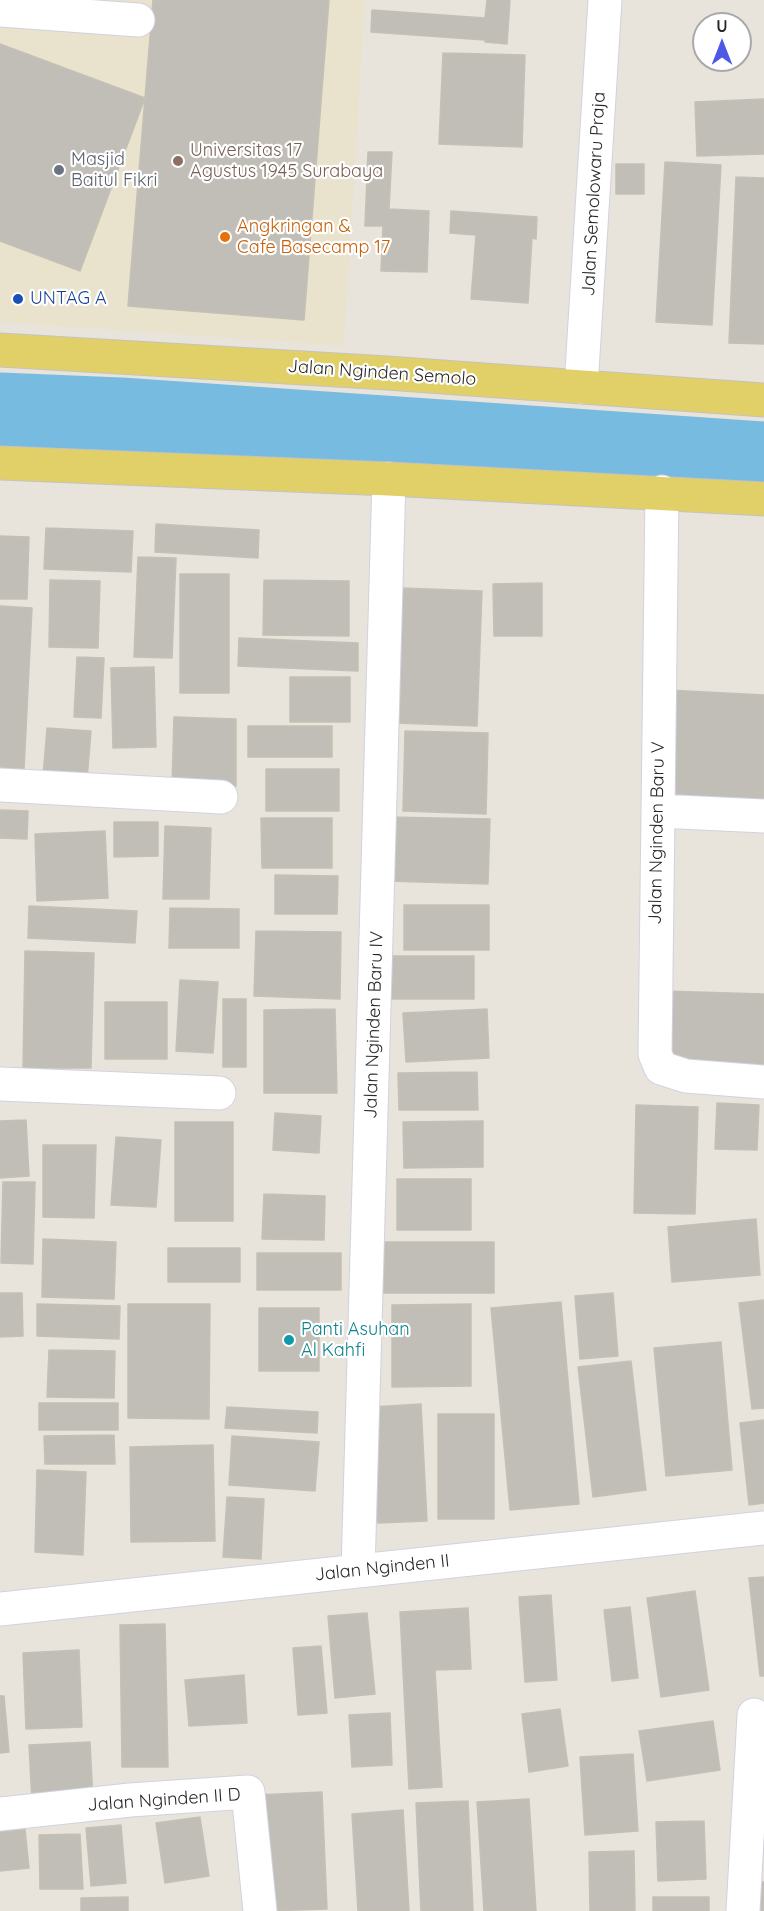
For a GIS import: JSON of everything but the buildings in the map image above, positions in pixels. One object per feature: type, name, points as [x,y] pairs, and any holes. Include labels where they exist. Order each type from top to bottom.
[{"type":"main road","name":"Jalan Nginden Semolo","points":[[0,350],[387,373],[764,400]]},
{"type":"main road","points":[[0,463],[389,479],[764,499]]},
{"type":"street","name":"Jalan Semolowaru Praja","points":[[581,387],[605,0]]},
{"type":"street","points":[[0,10],[138,20]]},
{"type":"street","name":"Jalan Nginden Baru IV","points":[[358,1571],[389,479]]},
{"type":"street","name":"Jalan Nginden Baru V","points":[[662,492],[655,1054],[661,1068],[686,1076],[764,1082]]},
{"type":"street","points":[[0,786],[221,797]]},
{"type":"street","points":[[658,811],[764,816]]},
{"type":"street","points":[[0,1084],[219,1094]]},
{"type":"street","name":"Jalan Nginden II","points":[[0,1609],[764,1528]]},
{"type":"street","points":[[743,1911],[754,1715]]},
{"type":"street","name":"Jalan Nginden II D","points":[[0,1814],[130,1800],[248,1792],[260,1911]]},
{"type":"shaded area","name":"Universitas 17 Agustus 1945 Surabaya","points":[[0,0],[365,0],[344,346],[0,322]]},
{"type":"waterway","points":[[0,413],[120,418],[764,462]]},
{"type":"place","name":"Universitas 17 Agustus 1945 Surabaya","points":[[178,161]]},
{"type":"place","name":"Masjid Baitul Fikri","points":[[59,170]]},
{"type":"place","name":"Angkringan & Cafe Basecamp 17","points":[[225,237]]},
{"type":"place","name":"UNTAG A","points":[[18,299]]},
{"type":"place","name":"Panti Asuhan Al Kahfi","points":[[289,1340]]}]
